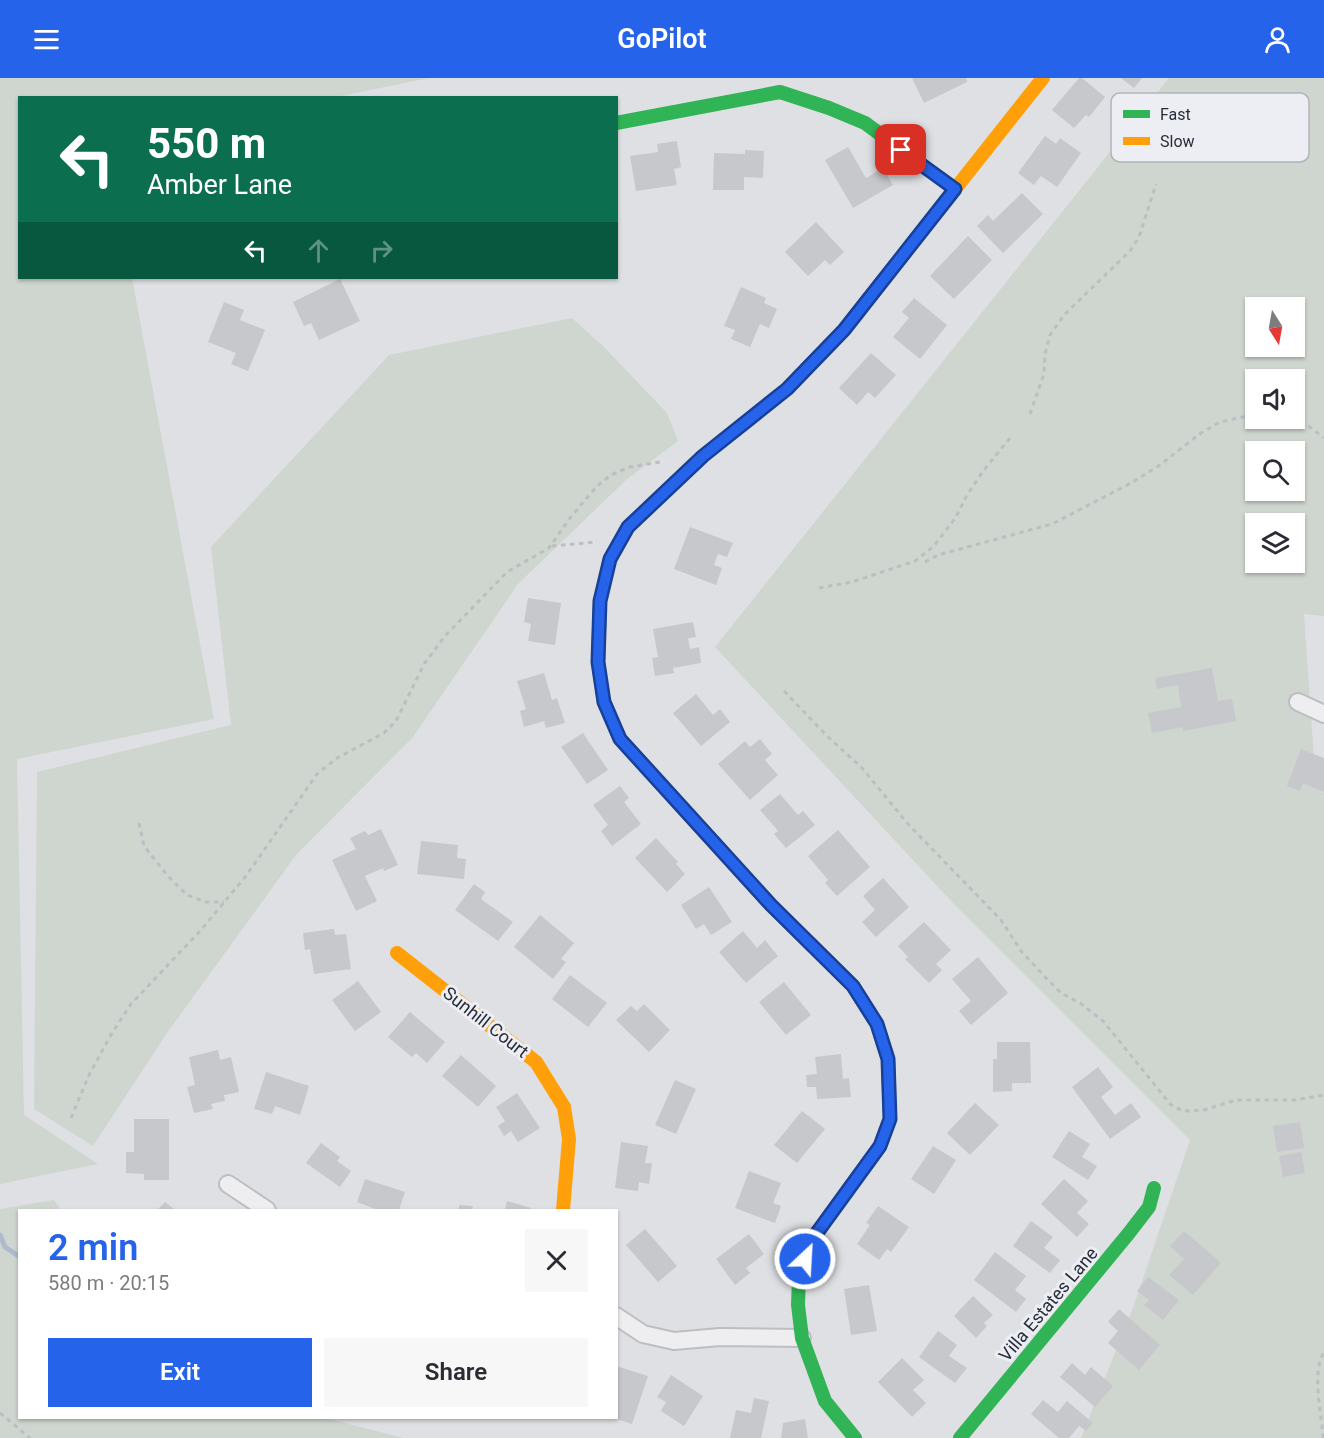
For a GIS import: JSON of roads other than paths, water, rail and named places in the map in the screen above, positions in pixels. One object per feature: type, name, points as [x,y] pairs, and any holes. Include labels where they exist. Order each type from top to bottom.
[{"type":"street","points":[[855,1438],[825,1401],[802,1338],[798,1305],[799,1277],[811,1241],[880,1146],[890,1119],[888,1059],[877,1024],[853,986],[771,905],[620,739],[604,702],[598,662],[600,601],[610,559],[628,527],[703,456],[787,389],[844,330],[1043,78]]},
{"type":"street","points":[[618,123],[780,92],[865,123],[955,189]]},
{"type":"street","points":[[1298,702],[1324,714]]},
{"type":"street","name":"Sunhill Court","points":[[397,953],[536,1062],[564,1107],[570,1138],[563,1209]]},
{"type":"street","points":[[228,1184],[266,1209]]},
{"type":"street","name":"Villa Estates Lane","points":[[960,1438],[1136,1224],[1149,1207],[1154,1188]]},
{"type":"street","points":[[618,1317],[644,1334],[674,1341],[720,1337],[802,1338]]},
{"type":"waterway","points":[[0,1235],[5,1247],[18,1256]]}]
